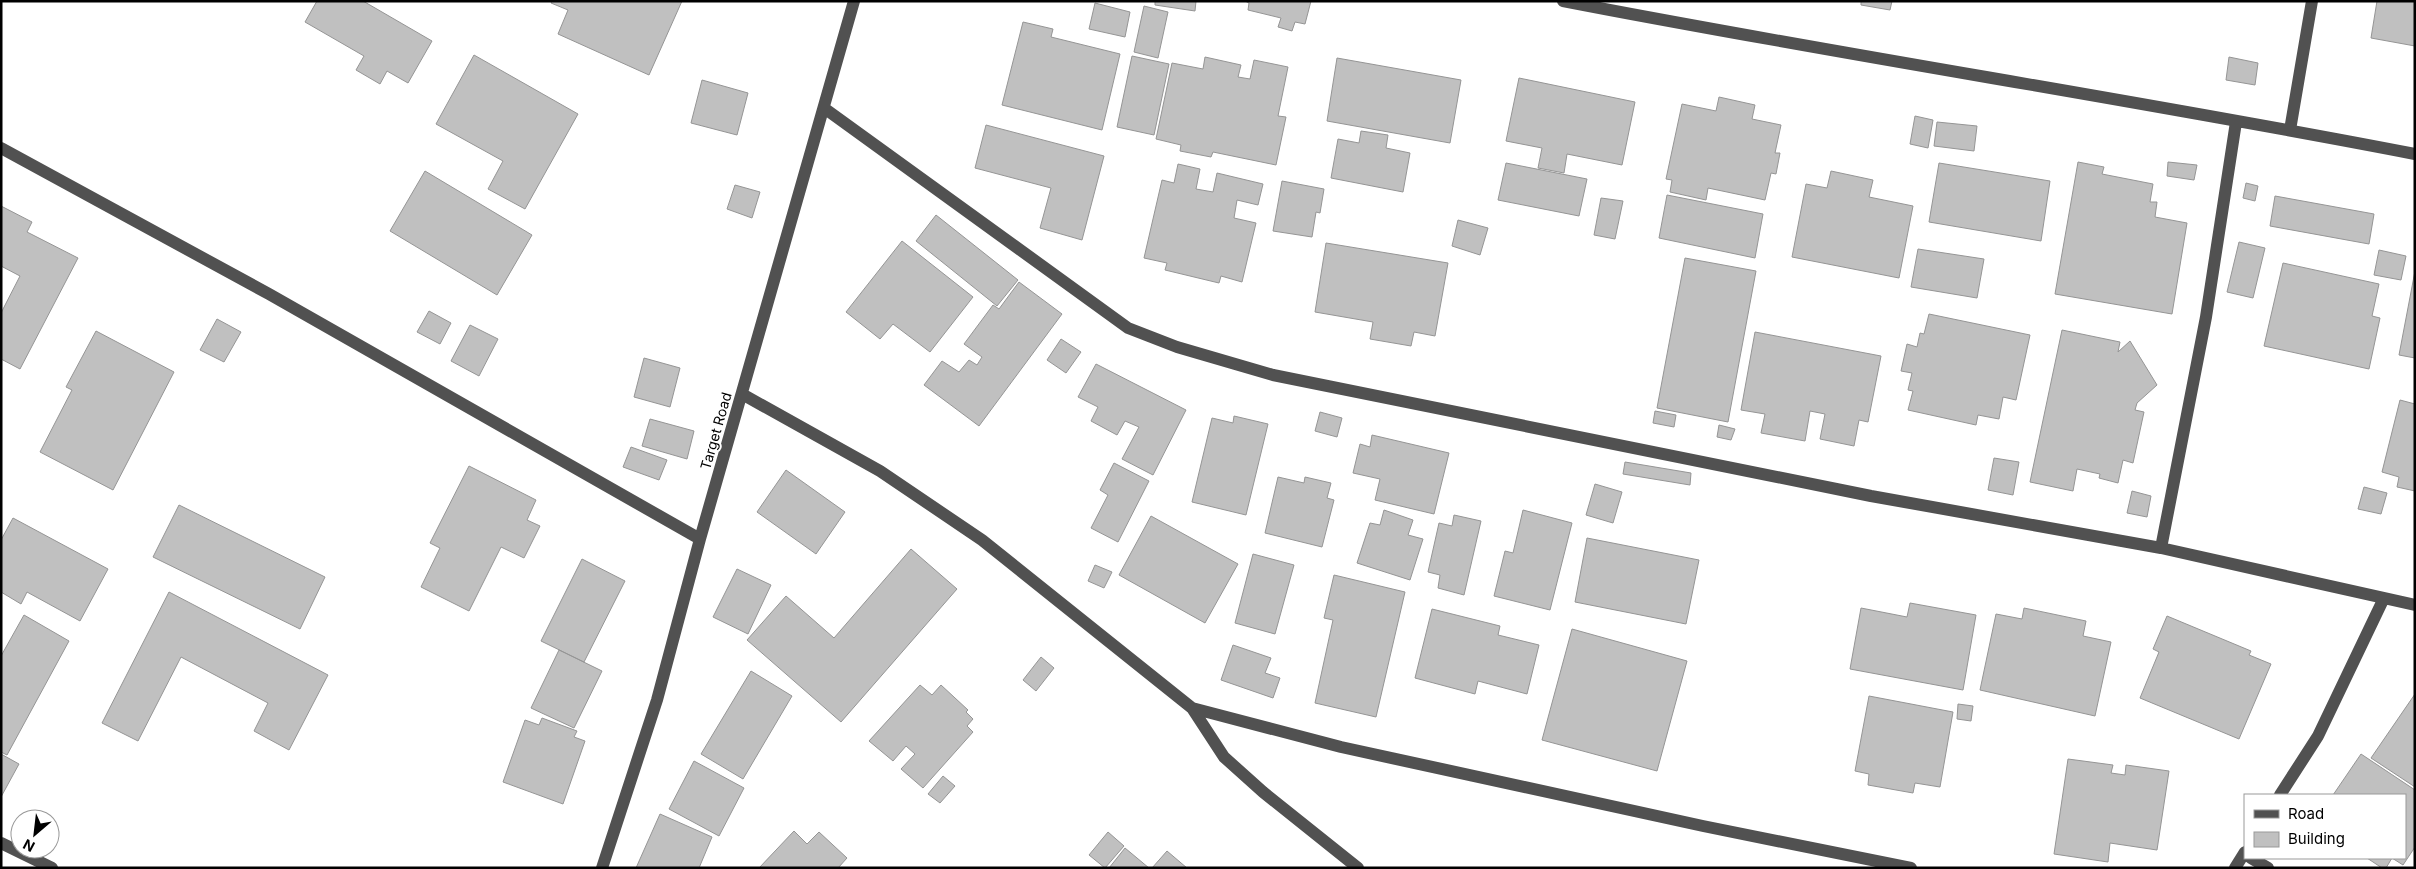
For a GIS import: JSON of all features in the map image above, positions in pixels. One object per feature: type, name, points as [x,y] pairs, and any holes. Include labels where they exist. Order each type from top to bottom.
[{"type":"street","name":"Target Road","points":[[602,868],[657,700],[700,539],[854,1]]},
{"type":"street","points":[[1563,1],[1691,26],[2290,130],[2415,154]]},
{"type":"street","points":[[2290,130],[2312,1]]},
{"type":"street","points":[[824,108],[1128,328],[1177,347],[1274,375],[1871,496],[2160,548],[2415,605]]},
{"type":"street","points":[[2160,548],[2206,317],[2236,122]]},
{"type":"street","points":[[1,148],[269,294],[700,539]]},
{"type":"street","points":[[742,394],[880,471],[982,540],[1192,708],[1224,757],[1263,792],[1358,868]]},
{"type":"street","points":[[2281,794],[2318,736],[2384,598]]},
{"type":"street","points":[[1192,708],[1360,751],[1703,826],[1911,868]]},
{"type":"street","points":[[1,843],[52,868]]},
{"type":"street","points":[[2235,868],[2244,857]]},
{"type":"street","points":[[2254,859],[2268,868]]},
{"type":"building","points":[[317,1],[363,1],[432,41],[408,83],[387,71],[380,84],[356,70],[364,56],[305,22]]},
{"type":"building","points":[[552,1],[682,1],[649,75],[558,34],[568,10],[551,3]]},
{"type":"building","points":[[1155,1],[1196,1],[1195,11],[1155,5]]},
{"type":"building","points":[[1245,1],[1311,1],[1305,24],[1295,22],[1292,31],[1278,27],[1281,18],[1248,10],[1249,3]]},
{"type":"building","points":[[1861,1],[1892,1],[1890,10],[1861,5]]},
{"type":"building","points":[[2377,1],[2415,1],[2415,46],[2371,38]]},
{"type":"building","points":[[1095,3],[1130,12],[1125,37],[1089,29]]},
{"type":"building","points":[[1144,6],[1168,12],[1158,58],[1134,52]]},
{"type":"building","points":[[1023,22],[1053,29],[1051,37],[1120,54],[1102,130],[1002,105]]},
{"type":"building","points":[[474,55],[578,114],[525,209],[488,189],[503,161],[436,124]]},
{"type":"building","points":[[1132,56],[1169,64],[1154,135],[1117,127]]},
{"type":"building","points":[[1205,57],[1241,65],[1238,77],[1250,79],[1254,60],[1288,67],[1278,116],[1286,117],[1276,165],[1213,152],[1211,157],[1180,151],[1181,145],[1156,139],[1172,63],[1203,69]]},
{"type":"building","points":[[2229,57],[2258,63],[2255,85],[2226,80]]},
{"type":"building","points":[[1337,58],[1461,80],[1450,143],[1327,121]]},
{"type":"building","points":[[1519,78],[1635,102],[1622,165],[1567,154],[1564,173],[1538,168],[1542,148],[1506,141]]},
{"type":"building","points":[[702,80],[748,93],[737,135],[691,123]]},
{"type":"building","points":[[1719,97],[1755,105],[1752,119],[1781,125],[1775,153],[1780,153],[1776,174],[1771,173],[1765,200],[1708,188],[1706,200],[1670,192],[1672,180],[1666,179],[1682,104],[1716,111]]},
{"type":"building","points":[[1915,116],[1933,120],[1928,148],[1910,144]]},
{"type":"building","points":[[1937,122],[1977,126],[1974,151],[1934,146]]},
{"type":"building","points":[[986,125],[1104,156],[1082,240],[1040,228],[1051,188],[975,168]]},
{"type":"building","points":[[1361,131],[1388,135],[1386,148],[1410,153],[1403,192],[1331,178],[1338,139],[1359,143]]},
{"type":"building","points":[[2078,162],[2104,167],[2102,174],[2153,184],[2150,202],[2157,202],[2155,217],[2187,223],[2172,314],[2055,294]]},
{"type":"building","points":[[2168,162],[2197,165],[2194,180],[2167,176]]},
{"type":"building","points":[[1506,163],[1587,179],[1579,216],[1498,200]]},
{"type":"building","points":[[1939,163],[2050,181],[2041,241],[1929,222]]},
{"type":"building","points":[[1178,164],[1200,169],[1196,189],[1213,192],[1217,173],[1263,184],[1258,205],[1237,200],[1234,218],[1256,223],[1242,282],[1221,276],[1219,283],[1165,270],[1167,263],[1144,258],[1162,180],[1174,183]]},
{"type":"building","points":[[425,171],[532,235],[497,295],[390,231]]},
{"type":"building","points":[[1831,171],[1873,180],[1869,197],[1913,206],[1899,278],[1792,257],[1806,184],[1827,188]]},
{"type":"building","points":[[1282,181],[1324,189],[1320,213],[1316,212],[1312,237],[1273,231]]},
{"type":"building","points":[[2246,183],[2258,186],[2255,201],[2243,198]]},
{"type":"building","points":[[735,185],[760,192],[752,218],[727,209]]},
{"type":"building","points":[[1667,195],[1763,214],[1755,258],[1659,238]]},
{"type":"building","points":[[2275,196],[2374,214],[2369,244],[2270,226]]},
{"type":"building","points":[[1601,198],[1623,201],[1615,239],[1594,235]]},
{"type":"building","points":[[1,206],[32,222],[27,232],[78,258],[20,369],[1,359],[1,313],[20,276],[1,266]]},
{"type":"building","points":[[936,215],[1018,280],[997,306],[916,241]]},
{"type":"building","points":[[1458,220],[1488,228],[1480,255],[1452,246]]},
{"type":"building","points":[[902,241],[973,297],[930,352],[893,324],[880,339],[846,312]]},
{"type":"building","points":[[2239,242],[2265,248],[2253,298],[2227,292]]},
{"type":"building","points":[[1326,243],[1448,263],[1435,336],[1414,332],[1411,346],[1370,339],[1373,322],[1315,312]]},
{"type":"building","points":[[1918,249],[1984,259],[1977,298],[1911,287]]},
{"type":"building","points":[[2379,250],[2406,256],[2401,280],[2374,275]]},
{"type":"building","points":[[1685,258],[1756,271],[1728,422],[1657,408]]},
{"type":"building","points":[[2283,263],[2379,284],[2372,316],[2380,318],[2369,369],[2264,346]]},
{"type":"building","points":[[2415,271],[2415,358],[2399,355]]},
{"type":"building","points":[[1019,282],[1062,314],[979,426],[924,385],[942,361],[959,372],[969,360],[977,365],[982,357],[964,344],[993,305],[999,309]]},
{"type":"building","points":[[429,311],[451,323],[440,344],[417,332]]},
{"type":"building","points":[[1929,314],[2030,335],[2016,400],[2003,397],[1999,419],[1978,415],[1976,425],[1908,410],[1913,391],[1908,390],[1912,373],[1901,371],[1907,344],[1917,347],[1920,333],[1924,334]]},
{"type":"building","points":[[217,319],[241,332],[224,362],[200,350]]},
{"type":"building","points":[[470,325],[498,339],[479,376],[451,361]]},
{"type":"building","points":[[2062,330],[2120,342],[2118,352],[2130,341],[2157,385],[2137,403],[2135,410],[2144,412],[2133,463],[2123,460],[2118,483],[2099,478],[2100,474],[2077,469],[2073,491],[2030,482]]},
{"type":"building","points":[[96,331],[174,372],[113,490],[40,452],[72,390],[66,387]]},
{"type":"building","points":[[1755,332],[1881,356],[1868,422],[1859,420],[1854,446],[1820,439],[1825,414],[1810,411],[1805,441],[1761,433],[1765,414],[1741,410]]},
{"type":"building","points":[[1061,339],[1081,352],[1066,373],[1047,360]]},
{"type":"building","points":[[644,358],[680,368],[670,407],[634,397]]},
{"type":"building","points":[[1096,364],[1186,410],[1153,475],[1122,459],[1139,427],[1125,421],[1117,435],[1091,421],[1098,407],[1078,397]]},
{"type":"building","points":[[2400,400],[2415,404],[2415,491],[2397,487],[2399,477],[2382,472]]},
{"type":"building","points":[[1655,411],[1676,415],[1674,427],[1653,423]]},
{"type":"building","points":[[1320,412],[1342,418],[1337,437],[1315,431]]},
{"type":"building","points":[[1234,416],[1268,424],[1246,515],[1192,502],[1212,418],[1233,423]]},
{"type":"building","points":[[650,419],[694,431],[687,459],[642,446]]},
{"type":"building","points":[[1719,425],[1735,429],[1731,440],[1717,437]]},
{"type":"building","points":[[1372,435],[1449,453],[1434,514],[1375,500],[1380,479],[1353,473],[1360,444],[1370,447]]},
{"type":"building","points":[[631,447],[667,460],[659,480],[623,467]]},
{"type":"building","points":[[1994,458],[2019,462],[2013,495],[1988,490]]},
{"type":"building","points":[[1625,462],[1691,473],[1690,485],[1623,474]]},
{"type":"building","points":[[1114,463],[1149,481],[1118,542],[1091,528],[1108,495],[1100,490]]},
{"type":"building","points":[[469,466],[536,500],[527,520],[540,526],[524,558],[501,547],[469,611],[421,587],[440,548],[430,543]]},
{"type":"building","points":[[786,470],[845,512],[816,554],[757,512]]},
{"type":"building","points":[[1278,477],[1304,483],[1305,477],[1331,483],[1327,498],[1334,500],[1322,547],[1265,533]]},
{"type":"building","points":[[1595,484],[1622,492],[1613,523],[1586,515]]},
{"type":"building","points":[[2364,487],[2387,493],[2381,514],[2358,509]]},
{"type":"building","points":[[2132,491],[2151,496],[2147,517],[2127,513]]},
{"type":"building","points":[[179,505],[325,577],[300,629],[153,557]]},
{"type":"building","points":[[1384,510],[1413,520],[1408,535],[1423,539],[1410,580],[1357,563],[1370,523],[1380,525]]},
{"type":"building","points":[[1523,510],[1572,523],[1550,610],[1494,596],[1505,551],[1513,553]]},
{"type":"building","points":[[1454,515],[1481,521],[1464,595],[1438,588],[1440,575],[1428,572],[1439,523],[1452,526]]},
{"type":"building","points":[[1151,516],[1238,564],[1205,623],[1119,575]]},
{"type":"building","points":[[13,518],[108,569],[80,621],[27,592],[21,604],[1,592],[1,540]]},
{"type":"building","points":[[1587,538],[1699,560],[1686,624],[1575,602]]},
{"type":"building","points":[[911,549],[957,589],[841,722],[747,640],[786,596],[834,638]]},
{"type":"building","points":[[1253,554],[1294,565],[1275,634],[1235,623]]},
{"type":"building","points":[[582,559],[625,581],[584,662],[541,641]]},
{"type":"building","points":[[1095,565],[1112,572],[1104,588],[1088,581]]},
{"type":"building","points":[[737,569],[771,585],[748,634],[713,617]]},
{"type":"building","points":[[1334,575],[1405,592],[1376,717],[1315,703],[1333,620],[1324,618]]},
{"type":"building","points":[[169,592],[328,675],[289,750],[254,731],[268,703],[181,657],[138,741],[102,723]]},
{"type":"building","points":[[1910,603],[1976,615],[1963,690],[1850,669],[1861,608],[1907,617]]},
{"type":"building","points":[[2024,608],[2086,621],[2083,636],[2111,642],[2095,716],[1980,690],[1996,614],[2022,619]]},
{"type":"building","points":[[1432,609],[1500,626],[1498,635],[1539,645],[1527,694],[1478,681],[1475,694],[1415,678]]},
{"type":"building","points":[[24,615],[69,641],[7,755],[1,752],[1,656]]},
{"type":"building","points":[[2167,616],[2251,651],[2249,655],[2271,664],[2239,739],[2140,698],[2159,652],[2153,649]]},
{"type":"building","points":[[1572,629],[1687,661],[1657,771],[1542,740]]},
{"type":"building","points":[[1233,645],[1271,658],[1265,673],[1280,678],[1273,698],[1221,680]]},
{"type":"building","points":[[559,650],[602,671],[574,728],[531,708]]},
{"type":"building","points":[[1041,657],[1054,668],[1036,691],[1023,680]]},
{"type":"building","points":[[751,671],[792,696],[743,779],[701,754]]},
{"type":"building","points":[[920,685],[932,695],[941,685],[968,710],[966,712],[973,719],[967,726],[973,732],[923,788],[901,769],[915,754],[906,746],[893,761],[869,741]]},
{"type":"building","points":[[2415,694],[2415,787],[2371,758]]},
{"type":"building","points":[[1869,696],[1953,712],[1940,787],[1915,783],[1913,793],[1868,785],[1869,774],[1855,771]]},
{"type":"building","points":[[1958,704],[1973,706],[1971,721],[1957,719]]},
{"type":"building","points":[[542,718],[577,731],[574,737],[585,741],[563,804],[503,782],[525,720],[539,725]]},
{"type":"building","points":[[1,754],[19,764],[1,797]]},
{"type":"building","points":[[2361,754],[2415,790],[2415,847],[2403,865],[2394,859],[2406,859],[2406,794],[2334,794]]},
{"type":"building","points":[[2068,759],[2113,765],[2111,773],[2125,775],[2126,765],[2169,771],[2157,850],[2110,843],[2108,862],[2054,854]]},
{"type":"building","points":[[694,761],[744,788],[719,836],[669,809]]},
{"type":"building","points":[[943,776],[955,786],[940,803],[928,794]]},
{"type":"building","points":[[660,814],[712,837],[699,868],[636,868]]},
{"type":"building","points":[[794,831],[807,844],[819,832],[847,858],[838,868],[759,868]]},
{"type":"building","points":[[1108,832],[1124,846],[1105,868],[1089,855]]},
{"type":"building","points":[[1125,848],[1149,868],[1109,868]]},
{"type":"building","points":[[1167,851],[1187,868],[1152,868]]},
{"type":"building","points":[[2368,859],[2391,859],[2386,868],[2382,868]]}]
